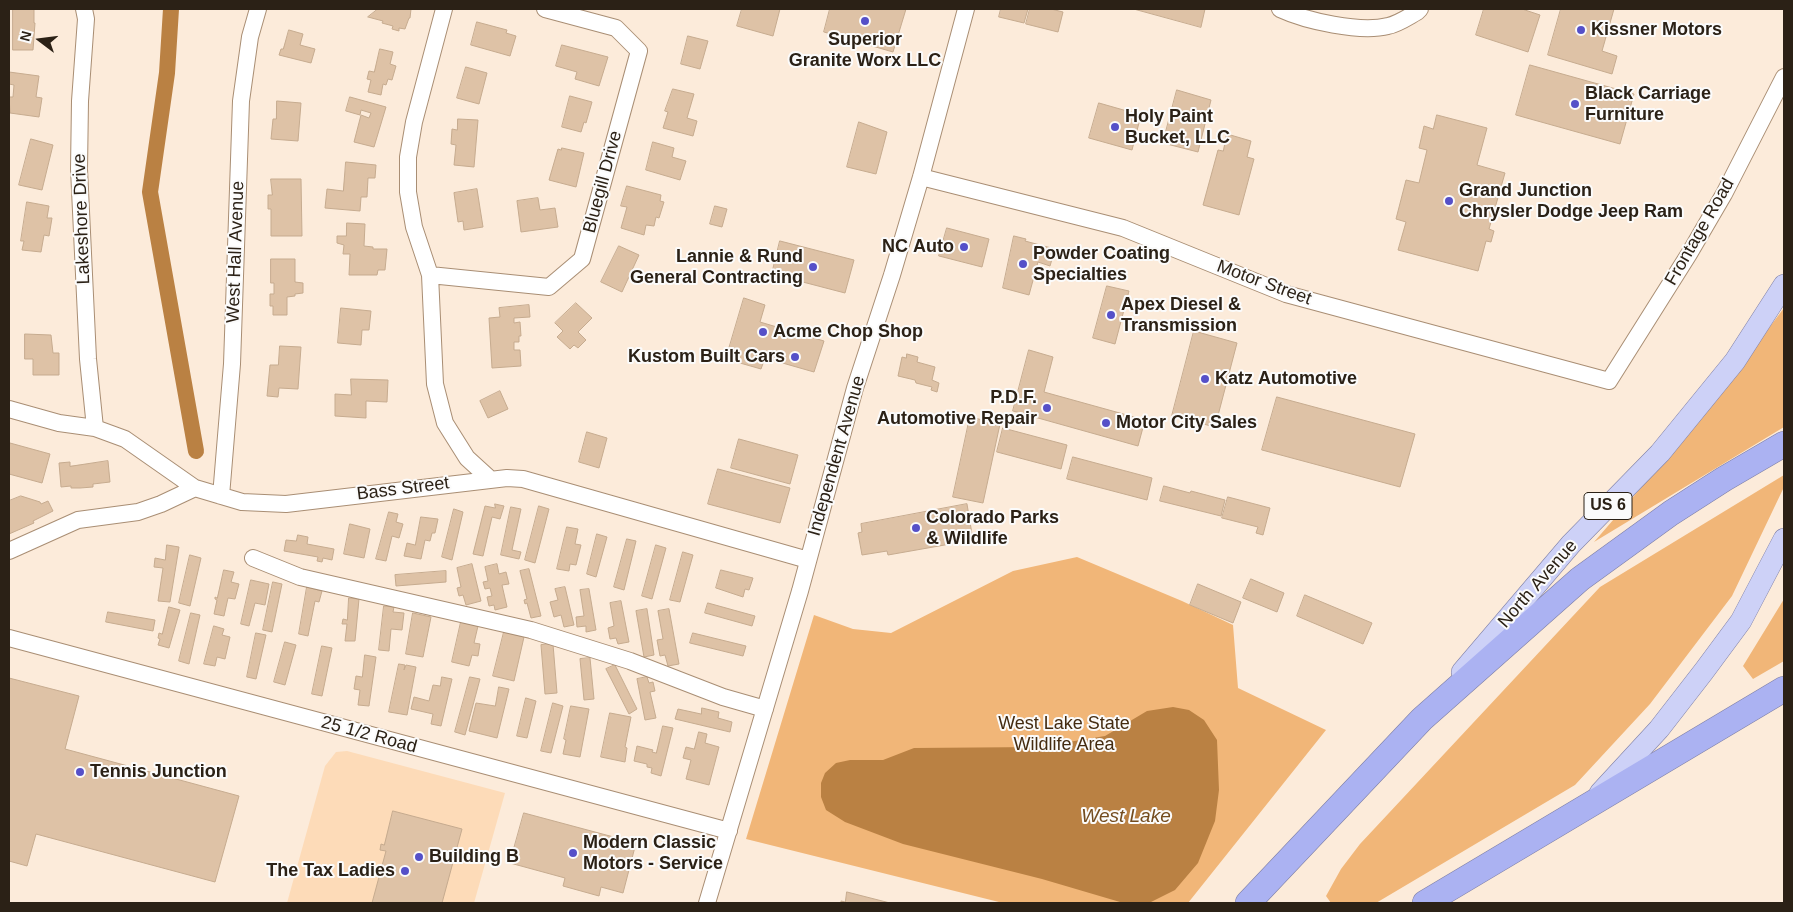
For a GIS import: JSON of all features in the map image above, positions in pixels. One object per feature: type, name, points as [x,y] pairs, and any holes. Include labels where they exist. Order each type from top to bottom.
[{"type":"highway","points":[[1248,903],[1422,719],[1580,579],[1622,547],[1724,479],[1784,444]]},
{"type":"highway","points":[[1425,903],[1784,689]]},
{"type":"main road","name":"North Avenue","points":[[1422,719],[1571,544],[1660,453],[1735,361],[1784,285]]},
{"type":"main road","points":[[1588,807],[1658,729],[1704,671],[1740,621],[1784,539]]},
{"type":"street","name":"Lakeshore Drive","points":[[84,9],[86,19],[80,101],[79,169],[88,359],[95,428]]},
{"type":"street","name":"West Hall Avenue","points":[[221,496],[232,364],[241,101],[250,37],[258,9]]},
{"type":"street","points":[[444,9],[414,122],[408,157],[408,192],[414,227],[430,275],[435,384],[445,424],[467,458],[490,479]]},
{"type":"street","name":"Bluegill Drive","points":[[430,275],[549,287],[582,259],[639,50],[616,28],[545,9]]},
{"type":"street","name":"Independent Avenue","points":[[707,903],[808,560],[855,388],[892,275],[921,177],[966,9]]},
{"type":"street","points":[[1280,9],[1335,26],[1362,27],[1389,26],[1420,9]]},
{"type":"street","name":"Frontage Road","points":[[1608,381],[1689,254],[1724,194],[1784,77]]},
{"type":"street","name":"Motor Street","points":[[921,177],[1123,228],[1286,294],[1608,381]]},
{"type":"street","name":"Bass Street","points":[[9,409],[59,423],[95,428],[125,439],[195,488],[242,502],[286,504],[490,479],[524,479],[808,560]]},
{"type":"street","points":[[9,551],[78,520],[138,512],[161,504],[195,488]]},
{"type":"street","points":[[253,558],[300,577],[531,630],[630,661],[723,697],[765,709]]},
{"type":"street","name":"25 1/2 Road","points":[[9,638],[729,831]]},
{"type":"shaded area","points":[[347,751],[505,793],[474,903],[287,903],[325,766],[336,752]]},
{"type":"green space","points":[[1784,308],[1784,427],[1594,542],[1693,428]]},
{"type":"green space","points":[[1784,475],[1784,487],[1732,596],[1650,704],[1575,785],[1376,903],[1331,903],[1326,896],[1341,869],[1360,844],[1600,587]]},
{"type":"green space","name":"West Lake State Wildlife Area","points":[[1077,557],[1182,601],[1233,625],[1238,688],[1326,730],[1188,903],[1003,903],[746,839],[814,615],[853,629],[891,633],[1013,571]]},
{"type":"green space","points":[[1784,599],[1784,661],[1753,679],[1743,666]]},
{"type":"water","name":"West Lake","points":[[1173,707],[1189,710],[1204,720],[1217,740],[1219,790],[1215,821],[1198,863],[1175,890],[1149,903],[1120,902],[1042,879],[903,844],[845,822],[826,810],[821,797],[821,783],[825,773],[836,763],[850,760],[883,760],[914,748],[1038,747],[1105,736],[1147,711]]},
{"type":"building","points":[[13,9],[34,9],[33,50],[13,50]]},
{"type":"building","points":[[378,9],[411,9],[410,18],[405,29],[399,28],[399,31],[392,29],[393,26],[382,23],[383,21],[368,17]]},
{"type":"building","points":[[742,9],[780,9],[773,36],[737,26]]},
{"type":"building","name":"Superior Granite Worx LLC","points":[[830,9],[906,9],[893,52],[824,32]]},
{"type":"building","points":[[1001,9],[1028,9],[1024,23],[999,17]]},
{"type":"building","points":[[1030,9],[1051,9],[1063,12],[1058,32],[1026,24]]},
{"type":"building","points":[[1134,9],[1205,9],[1201,27]]},
{"type":"building","points":[[1484,9],[1522,9],[1540,15],[1528,52],[1476,35]]},
{"type":"building","name":"Kissner Motors","points":[[1561,9],[1614,9],[1602,51],[1617,56],[1612,74],[1548,55]]},
{"type":"building","points":[[477,22],[507,30],[506,33],[516,36],[510,56],[471,45]]},
{"type":"building","points":[[289,30],[303,34],[300,45],[315,49],[311,63],[279,55]]},
{"type":"building","points":[[688,36],[708,41],[700,69],[681,64]]},
{"type":"building","points":[[562,45],[608,57],[599,86],[575,79],[577,72],[556,66]]},
{"type":"building","points":[[380,49],[393,52],[390,64],[396,66],[392,80],[388,79],[386,85],[383,84],[381,95],[368,92],[371,80],[367,79],[369,71],[374,72]]},
{"type":"building","name":"Black Carriage Furniture","points":[[1530,65],[1634,94],[1620,144],[1516,115]]},
{"type":"building","points":[[466,67],[487,73],[479,104],[457,98]]},
{"type":"building","points":[[9,72],[39,76],[36,97],[42,98],[39,117],[10,113],[9,97],[13,97],[14,85],[9,84]]},
{"type":"building","points":[[673,89],[694,94],[687,118],[697,121],[693,136],[663,128],[668,112],[665,111]]},
{"type":"building","points":[[1177,90],[1211,100],[1198,152],[1163,143]]},
{"type":"building","points":[[570,96],[592,102],[586,123],[584,122],[581,132],[562,127]]},
{"type":"building","points":[[350,97],[386,107],[374,147],[354,142],[361,115],[369,118],[371,113],[361,110],[360,115],[346,111]]},
{"type":"building","points":[[277,101],[301,103],[298,141],[271,139],[273,119],[276,119]]},
{"type":"building","name":"Holy Paint Bucket, LLC","points":[[1099,103],[1141,115],[1132,150],[1089,138]]},
{"type":"building","name":"Grand Junction Chrysler Dodge Jeep Ram","points":[[1437,115],[1487,128],[1477,165],[1505,173],[1489,229],[1494,231],[1491,242],[1486,241],[1478,271],[1398,250],[1406,222],[1396,219],[1406,180],[1419,183],[1427,150],[1419,148],[1424,126],[1433,129]]},
{"type":"building","points":[[458,119],[478,120],[474,167],[454,165],[456,145],[451,144],[452,129],[457,130]]},
{"type":"building","points":[[859,122],[887,132],[876,174],[847,167]]},
{"type":"building","points":[[1227,134],[1251,141],[1247,157],[1254,159],[1239,215],[1203,205],[1218,150],[1223,151]]},
{"type":"building","points":[[31,139],[53,145],[42,190],[19,185]]},
{"type":"building","points":[[653,142],[674,148],[672,157],[686,161],[680,180],[646,170]]},
{"type":"building","points":[[562,148],[584,153],[576,187],[549,180],[558,149],[561,150]]},
{"type":"building","points":[[346,162],[376,165],[375,178],[368,178],[367,197],[361,197],[360,211],[325,208],[327,189],[343,191]]},
{"type":"building","points":[[271,179],[301,179],[302,236],[271,236],[271,209],[268,209],[268,195],[272,195]]},
{"type":"building","points":[[627,186],[661,195],[660,201],[664,202],[659,218],[656,217],[654,226],[646,225],[644,235],[621,228],[627,207],[621,206]]},
{"type":"building","points":[[477,189],[483,227],[464,230],[463,221],[458,222],[454,193]]},
{"type":"building","points":[[538,198],[540,210],[555,208],[558,227],[521,232],[517,201]]},
{"type":"building","points":[[27,202],[49,206],[47,218],[52,218],[49,236],[44,235],[41,252],[22,250],[24,241],[21,241]]},
{"type":"building","points":[[715,206],[727,209],[722,227],[710,224]]},
{"type":"building","points":[[347,223],[365,224],[364,246],[373,247],[373,249],[387,249],[385,270],[378,270],[377,275],[349,275],[350,254],[343,254],[344,245],[337,243],[337,236],[346,236]]},
{"type":"building","name":"NC Auto","points":[[947,228],[989,239],[982,267],[939,256]]},
{"type":"building","name":"Powder Coating Specialties","points":[[1014,236],[1055,249],[1050,266],[1038,262],[1029,295],[1003,288]]},
{"type":"building","name":"Lannie & Rund General Contracting","points":[[780,241],[854,260],[845,293],[772,274]]},
{"type":"building","points":[[619,246],[639,255],[622,292],[601,282]]},
{"type":"building","points":[[271,259],[295,259],[295,282],[303,283],[303,293],[287,297],[287,315],[273,315],[273,306],[270,306],[270,294],[274,294],[274,283],[271,283]]},
{"type":"building","name":"Apex Diesel & Transmission","points":[[1107,286],[1129,291],[1115,344],[1093,338]]},
{"type":"building","name":"Acme Chop Shop","points":[[744,298],[765,305],[760,322],[824,341],[814,372],[765,358],[761,369],[726,359]]},
{"type":"building","points":[[576,303],[592,318],[578,332],[586,340],[578,348],[574,345],[570,349],[557,337],[563,331],[555,323]]},
{"type":"building","points":[[529,305],[530,317],[514,318],[514,323],[520,322],[521,336],[519,336],[519,342],[514,342],[514,350],[520,350],[521,366],[492,368],[489,318],[500,317],[499,308]]},
{"type":"building","points":[[341,308],[371,311],[369,330],[362,330],[361,345],[338,343]]},
{"type":"building","name":"Katz Automotive","points":[[1194,331],[1237,343],[1215,427],[1172,416]]},
{"type":"building","points":[[25,334],[51,335],[53,353],[59,353],[59,375],[33,375],[33,359],[25,359]]},
{"type":"building","points":[[280,346],[301,347],[298,389],[279,388],[278,397],[267,396],[270,365],[278,365]]},
{"type":"building","points":[[1029,350],[1053,357],[1044,392],[1145,420],[1138,446],[1013,411]]},
{"type":"building","points":[[907,354],[918,357],[917,362],[935,367],[932,380],[939,383],[937,392],[931,390],[932,387],[916,383],[915,380],[898,376],[902,357],[906,358]]},
{"type":"building","points":[[351,379],[388,380],[387,402],[366,401],[366,418],[335,416],[335,394],[351,395]]},
{"type":"building","points":[[500,391],[508,409],[488,418],[480,401]]},
{"type":"building","points":[[1277,397],[1415,434],[1400,487],[1262,450]]},
{"type":"building","points":[[970,417],[1000,424],[983,503],[953,497]]},
{"type":"building","points":[[1003,428],[1067,445],[1061,469],[997,452]]},
{"type":"building","points":[[587,432],[607,438],[599,468],[579,462]]},
{"type":"building","points":[[739,439],[798,455],[790,484],[731,468]]},
{"type":"building","points":[[10,443],[50,454],[42,483],[9,474]]},
{"type":"building","points":[[1073,457],[1152,478],[1147,500],[1067,479]]},
{"type":"building","points":[[108,461],[110,482],[93,484],[93,487],[61,487],[59,463],[70,462],[70,466]]},
{"type":"building","points":[[718,469],[790,488],[780,523],[708,504]]},
{"type":"building","points":[[1164,486],[1225,500],[1221,516],[1160,501]]},
{"type":"building","points":[[21,496],[41,504],[48,501],[53,511],[33,521],[34,523],[9,534],[9,501]]},
{"type":"building","points":[[1228,497],[1270,508],[1263,535],[1256,533],[1258,527],[1222,518]]},
{"type":"building","points":[[495,504],[504,506],[500,519],[492,517],[483,556],[473,554],[485,506],[495,508]]},
{"type":"building","name":"Colorado Parks & Wildlife","points":[[967,504],[973,540],[888,555],[887,551],[862,555],[858,533],[862,532],[861,524]]},
{"type":"building","points":[[539,506],[549,509],[535,563],[525,560]]},
{"type":"building","points":[[511,507],[521,509],[512,550],[521,552],[519,559],[501,555]]},
{"type":"building","points":[[454,509],[463,512],[452,560],[442,557]]},
{"type":"building","points":[[389,512],[398,514],[396,522],[403,524],[399,538],[392,536],[386,561],[376,559]]},
{"type":"building","points":[[421,517],[438,519],[435,533],[432,533],[430,541],[425,540],[421,559],[404,556],[407,543],[415,545]]},
{"type":"building","points":[[350,524],[370,529],[364,558],[344,554]]},
{"type":"building","points":[[567,527],[578,529],[575,544],[581,545],[576,565],[570,564],[569,571],[557,569]]},
{"type":"building","points":[[597,534],[607,537],[596,577],[587,574]]},
{"type":"building","points":[[298,535],[308,537],[307,544],[334,549],[332,560],[323,558],[322,562],[317,561],[318,557],[284,551],[286,540],[296,541]]},
{"type":"building","points":[[627,539],[636,541],[624,590],[614,587]]},
{"type":"building","points":[[167,545],[179,547],[170,602],[158,601],[163,568],[154,567],[155,558],[165,560]]},
{"type":"building","points":[[656,545],[666,548],[652,599],[642,596]]},
{"type":"building","points":[[683,552],[693,555],[680,602],[670,600]]},
{"type":"building","points":[[190,555],[201,558],[190,606],[179,603]]},
{"type":"building","points":[[472,564],[481,601],[466,605],[463,595],[459,596],[457,588],[461,587],[457,568]]},
{"type":"building","points":[[497,564],[499,574],[506,572],[509,584],[502,585],[507,607],[495,610],[494,605],[489,606],[487,597],[492,596],[490,588],[485,589],[483,582],[488,581],[485,567]]},
{"type":"building","points":[[529,569],[541,616],[531,618],[527,603],[525,604],[524,600],[527,599],[520,571]]},
{"type":"building","points":[[224,570],[234,572],[231,582],[239,584],[235,599],[228,598],[224,616],[214,614],[217,600],[215,597],[217,598]]},
{"type":"building","points":[[721,570],[753,578],[749,590],[745,589],[743,597],[716,588]]},
{"type":"building","points":[[446,571],[446,582],[396,586],[395,575]]},
{"type":"building","points":[[1251,579],[1284,593],[1277,612],[1243,598]]},
{"type":"building","points":[[251,580],[269,584],[265,605],[255,603],[249,626],[241,624]]},
{"type":"building","points":[[273,582],[282,584],[272,632],[263,630]]},
{"type":"building","points":[[1198,584],[1241,602],[1233,623],[1190,605]]},
{"type":"building","points":[[307,587],[322,591],[319,602],[315,601],[308,636],[299,634]]},
{"type":"building","points":[[565,587],[574,625],[564,627],[561,615],[554,617],[550,602],[558,600],[555,589]]},
{"type":"building","points":[[589,589],[596,630],[586,632],[586,626],[577,627],[576,617],[584,616],[580,590]]},
{"type":"building","points":[[1305,595],[1372,623],[1363,644],[1297,616]]},
{"type":"building","points":[[349,598],[359,599],[355,641],[345,641],[347,624],[342,624],[343,619],[347,620]]},
{"type":"building","points":[[621,601],[629,642],[618,644],[616,638],[610,639],[608,628],[614,626],[610,603]]},
{"type":"building","points":[[708,603],[755,616],[752,626],[705,613]]},
{"type":"building","points":[[384,606],[394,607],[393,612],[404,613],[402,630],[391,629],[389,651],[379,650]]},
{"type":"building","points":[[169,607],[180,610],[169,648],[158,645],[160,639],[158,638],[159,633],[162,634]]},
{"type":"building","points":[[647,609],[654,655],[644,657],[636,611]]},
{"type":"building","points":[[669,609],[679,664],[668,666],[665,655],[660,656],[657,640],[663,639],[658,611]]},
{"type":"building","points":[[108,612],[155,620],[153,631],[106,622]]},
{"type":"building","points":[[191,613],[200,615],[189,664],[179,661]]},
{"type":"building","points":[[413,613],[431,617],[423,657],[406,654]]},
{"type":"building","points":[[461,622],[478,626],[474,643],[480,644],[478,656],[472,655],[469,666],[452,662]]},
{"type":"building","points":[[214,626],[224,629],[222,635],[230,637],[225,659],[217,657],[215,666],[204,664]]},
{"type":"building","points":[[504,632],[524,637],[514,681],[493,676]]},
{"type":"building","points":[[256,633],[266,635],[256,679],[247,677]]},
{"type":"building","points":[[693,633],[746,646],[743,656],[690,643]]},
{"type":"building","points":[[285,642],[296,645],[285,685],[274,682]]},
{"type":"building","points":[[553,644],[557,693],[545,694],[541,645]]},
{"type":"building","points":[[322,646],[332,648],[322,696],[312,694]]},
{"type":"building","points":[[365,655],[376,657],[369,706],[358,705],[360,690],[354,689],[356,676],[362,677]]},
{"type":"building","points":[[590,658],[594,699],[584,700],[580,659]]},
{"type":"building","points":[[399,664],[405,665],[404,670],[406,665],[416,667],[407,715],[389,712]]},
{"type":"building","points":[[615,665],[637,709],[629,714],[606,669]]},
{"type":"building","points":[[442,677],[452,679],[441,726],[431,724],[433,714],[411,709],[414,697],[429,701],[433,685],[440,686]]},
{"type":"building","points":[[470,677],[480,679],[465,735],[455,732]]},
{"type":"building","points":[[647,677],[649,683],[653,682],[655,691],[650,692],[656,718],[645,720],[637,679]]},
{"type":"building","name":"Tennis Junction","points":[[9,678],[79,696],[65,749],[239,796],[215,882],[36,834],[27,866],[9,861]]},
{"type":"building","points":[[499,687],[509,689],[497,738],[469,731],[476,703],[495,706]]},
{"type":"building","points":[[526,698],[536,701],[527,738],[517,736]]},
{"type":"building","points":[[553,703],[563,706],[551,753],[541,751]]},
{"type":"building","points":[[571,706],[589,709],[580,757],[563,754]]},
{"type":"building","points":[[702,708],[719,712],[718,718],[732,722],[730,732],[675,719],[678,709],[701,714]]},
{"type":"building","points":[[610,713],[631,717],[625,747],[627,748],[625,762],[601,757]]},
{"type":"building","points":[[663,726],[673,728],[661,776],[651,773],[652,768],[647,767],[647,764],[634,761],[637,746],[653,750],[652,752],[656,753]]},
{"type":"building","points":[[699,732],[707,734],[705,743],[719,747],[709,785],[686,779],[691,760],[683,758],[686,747],[694,749]]},
{"type":"building","name":"Building B","points":[[393,811],[462,829],[442,903],[372,903],[386,851],[380,850],[381,844],[384,845]]},
{"type":"building","name":"Modern Classic Motors - Service","points":[[524,813],[636,843],[623,893],[601,887],[599,896],[563,886],[565,878],[510,863]]},
{"type":"building","points":[[847,892],[890,903],[841,903],[841,901],[845,902]]},
{"type":"waterway","points":[[171,9],[167,73],[150,192],[196,451]]},
{"type":"place","name":"Superior Granite Worx LLC","points":[[865,21]]},
{"type":"place","name":"Kissner Motors","points":[[1581,30]]},
{"type":"place","name":"Black Carriage Furniture","points":[[1575,104]]},
{"type":"place","name":"Holy Paint Bucket, LLC","points":[[1115,127]]},
{"type":"place","name":"Grand Junction Chrysler Dodge Jeep Ram","points":[[1449,201]]},
{"type":"place","name":"NC Auto","points":[[964,247]]},
{"type":"place","name":"Powder Coating Specialties","points":[[1023,264]]},
{"type":"place","name":"Lannie & Rund General Contracting","points":[[813,267]]},
{"type":"place","name":"Apex Diesel & Transmission","points":[[1111,315]]},
{"type":"place","name":"Acme Chop Shop","points":[[763,332]]},
{"type":"place","name":"Kustom Built Cars","points":[[795,357]]},
{"type":"place","name":"Katz Automotive","points":[[1205,379]]},
{"type":"place","name":"P.D.F. Automotive Repair","points":[[1047,408]]},
{"type":"place","name":"Motor City Sales","points":[[1106,423]]},
{"type":"place","name":"Colorado Parks & Wildlife","points":[[916,528]]},
{"type":"place","name":"Tennis Junction","points":[[80,772]]},
{"type":"place","name":"Modern Classic Motors - Service","points":[[573,853]]},
{"type":"place","name":"Building B","points":[[419,857]]},
{"type":"place","name":"The Tax Ladies","points":[[405,871]]}]
